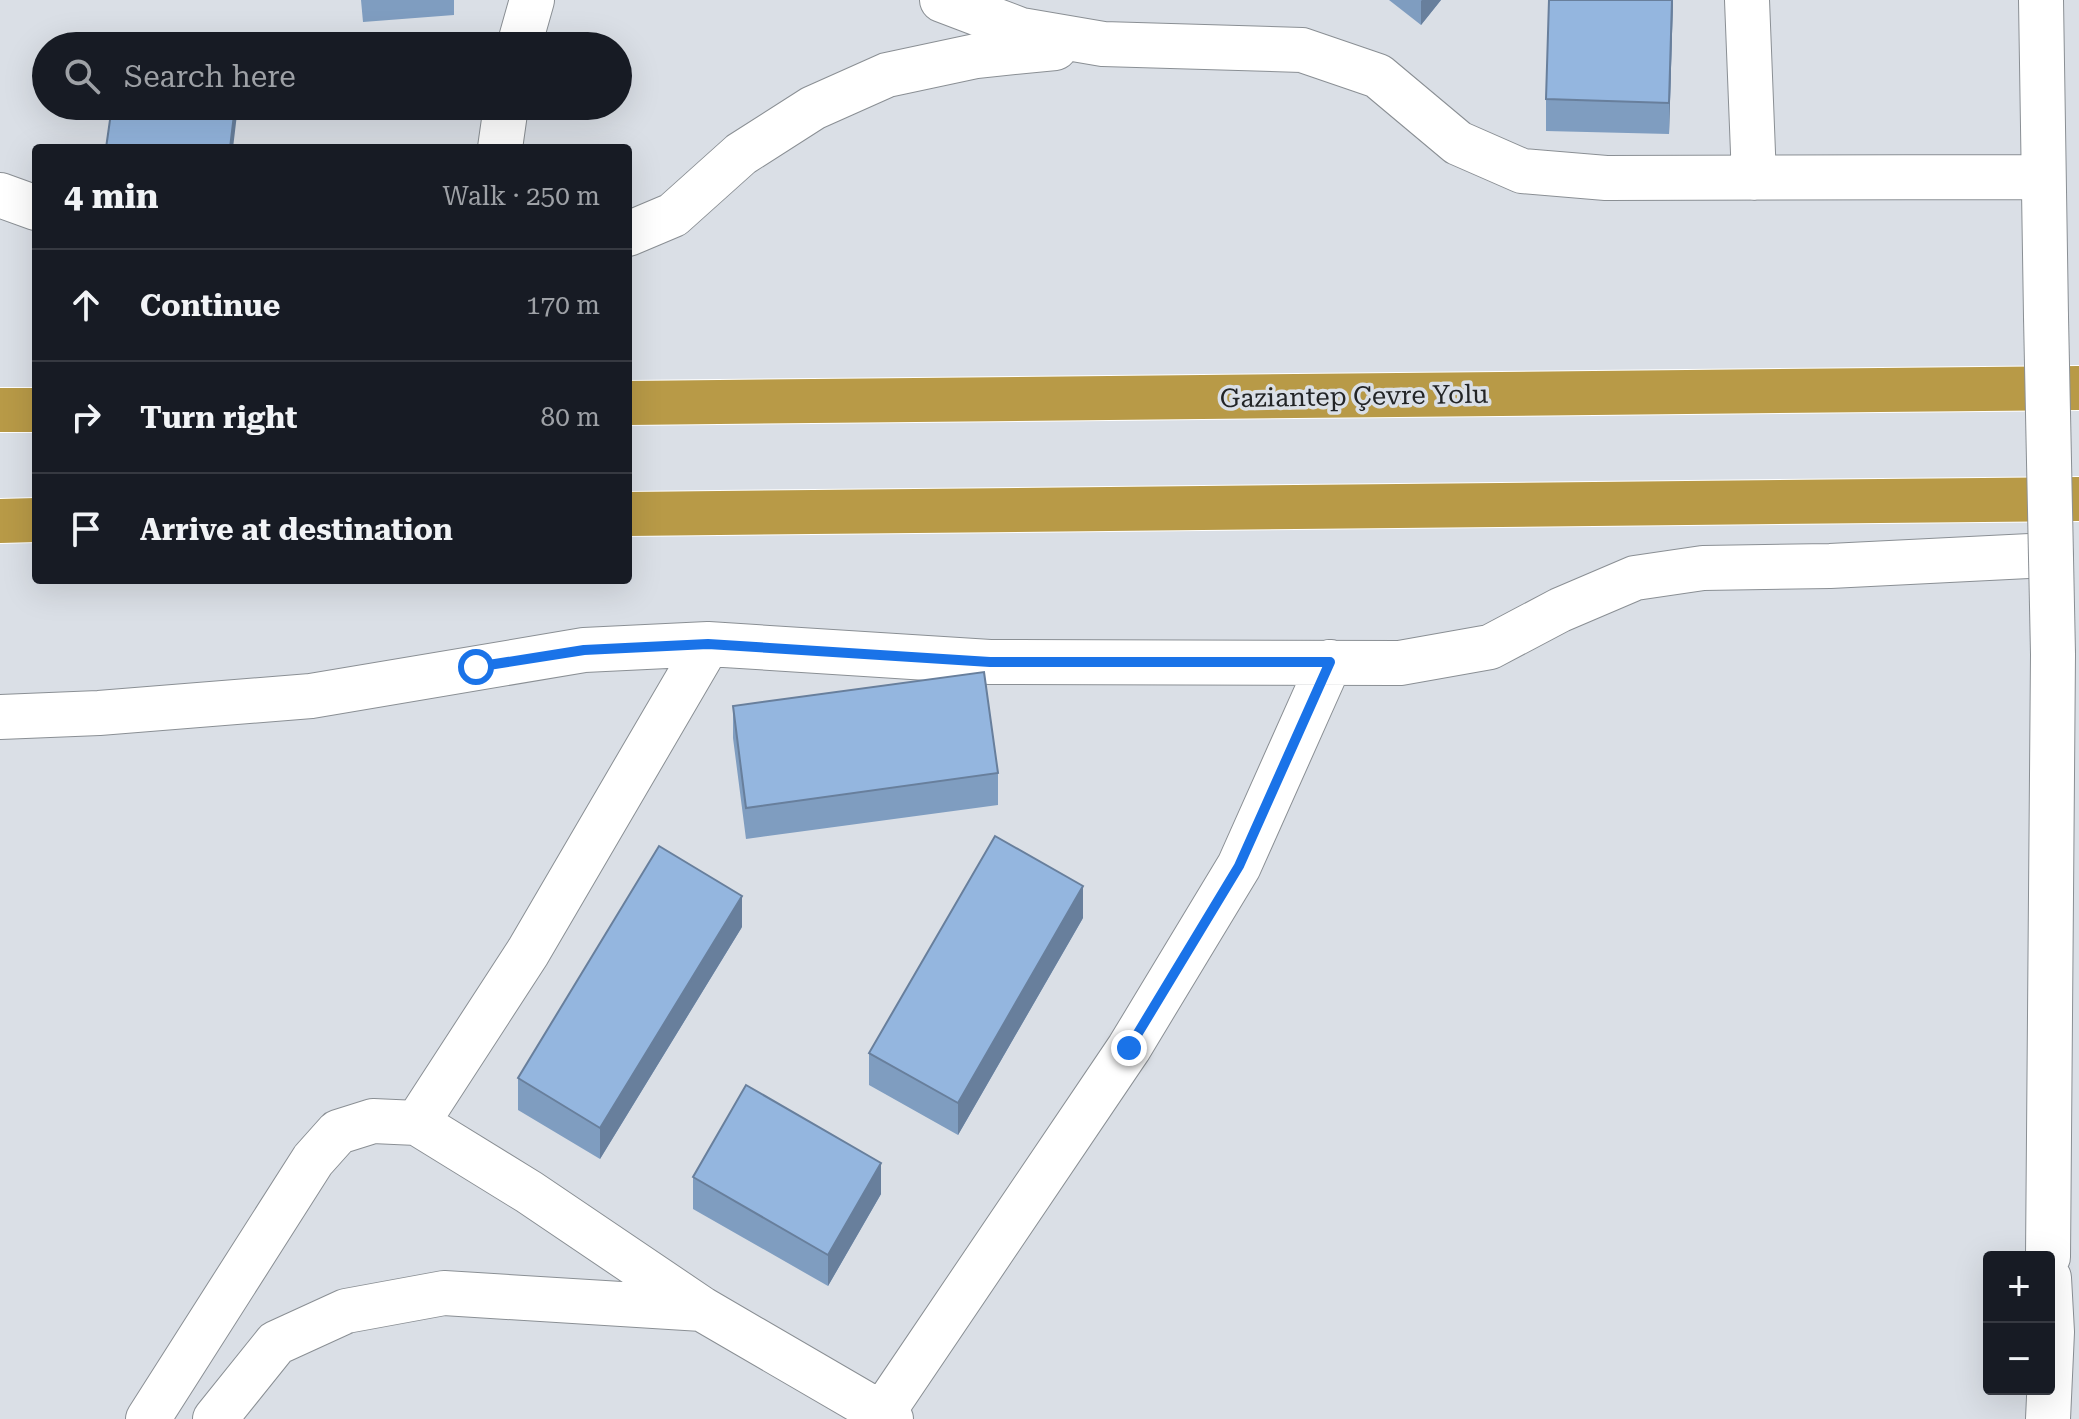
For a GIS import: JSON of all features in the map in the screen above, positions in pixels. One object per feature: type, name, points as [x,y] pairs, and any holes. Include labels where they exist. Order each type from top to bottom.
[{"type":"highway","name":"Gaziantep Çevre Yolu","points":[[632,403],[2079,388]]},
{"type":"highway","points":[[0,410],[32,410]]},
{"type":"highway","points":[[632,514],[2079,499]]},
{"type":"highway","points":[[0,521],[32,520]]},
{"type":"street","points":[[523,32],[532,0]]},
{"type":"street","points":[[942,0],[1021,30],[1103,44]]},
{"type":"street","points":[[1747,0],[1754,178]]},
{"type":"street","points":[[2041,0],[2042,177],[2062,277],[2046,317],[2053,654],[2048,1251]]},
{"type":"street","points":[[632,232],[673,215],[741,154],[813,108],[887,75],[976,56],[1103,44],[1302,50],[1378,76],[1458,143],[1522,171],[1606,178],[2042,177]]},
{"type":"street","points":[[501,144],[504,120]]},
{"type":"street","points":[[0,195],[32,207]]},
{"type":"street","points":[[0,717],[99,713],[311,696],[584,650],[708,644],[990,662],[1400,663],[1490,647],[1560,610],[1635,578],[1703,568],[1830,566],[2051,555]]},
{"type":"street","points":[[417,1123],[528,952],[708,644]]},
{"type":"street","points":[[148,1419],[313,1160],[338,1132],[373,1121],[417,1123],[529,1192],[702,1309],[887,1416],[1129,1048],[1239,866],[1330,662]]},
{"type":"street","points":[[215,1419],[276,1343],[346,1311],[444,1293],[702,1309]]},
{"type":"street","points":[[2048,1419],[2065,1332],[2055,1298]]},
{"type":"building","points":[[1549,0],[1672,0],[1669,103],[1546,99]]},
{"type":"building","points":[[110,120],[233,120],[230,144],[107,144]]},
{"type":"building","points":[[984,672],[998,773],[746,808],[733,706]]},
{"type":"building","points":[[995,836],[1083,886],[958,1103],[869,1053]]},
{"type":"building","points":[[659,846],[742,896],[600,1128],[518,1078]]},
{"type":"building","points":[[746,1085],[881,1163],[828,1255],[693,1177]]},
{"type":"route","points":[[476,667],[584,650],[708,644],[990,662],[1330,662],[1239,866],[1129,1048]]}]
